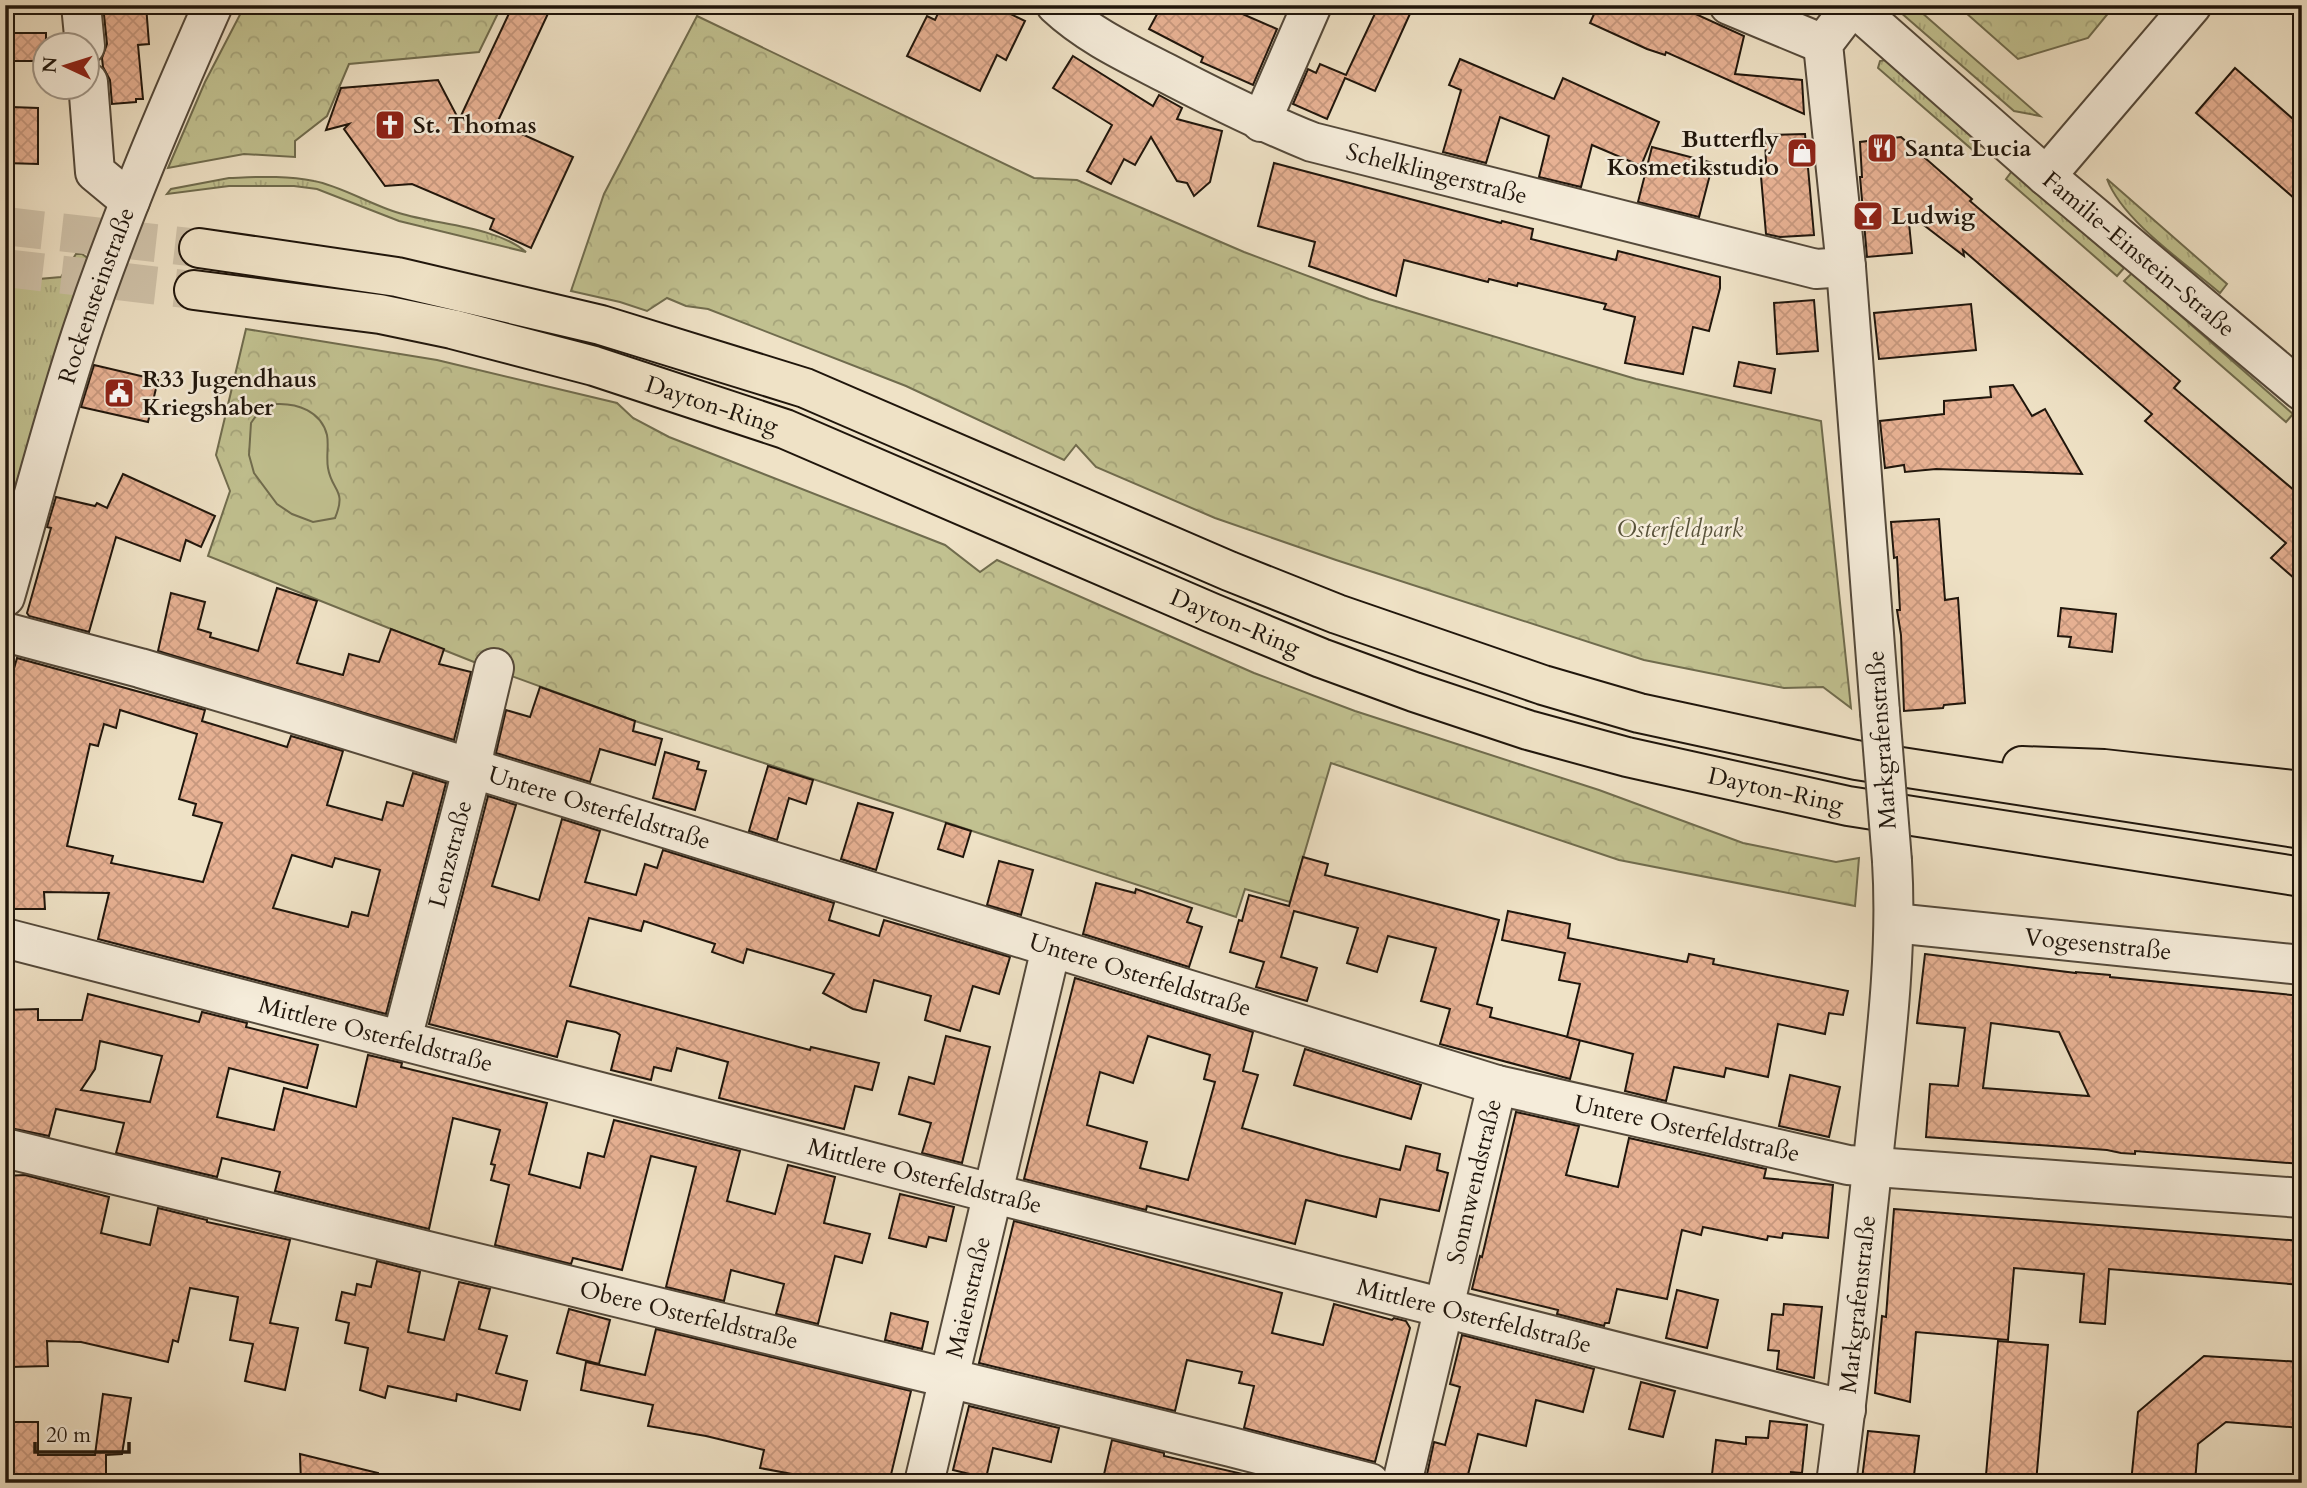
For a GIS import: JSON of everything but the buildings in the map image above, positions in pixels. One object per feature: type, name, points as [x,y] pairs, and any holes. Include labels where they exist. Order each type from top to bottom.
[{"type":"highway","name":"Dayton-Ring","points":[[199,248],[397,277],[587,321],[804,388],[1337,614],[1430,648],[1639,713],[1856,761],[2302,829]]},
{"type":"highway","name":"Dayton-Ring","points":[[194,290],[380,314],[452,329],[594,366],[785,429],[1321,658],[1528,730],[1735,783],[1848,806],[2302,877]]},
{"type":"highway","points":[[1856,761],[2104,769],[2302,791]]},
{"type":"highway","points":[[2027,835],[2302,904]]},
{"type":"street","points":[[81,5],[84,32]]},
{"type":"street","name":"Rockensteinstraße","points":[[5,597],[69,372],[130,201],[213,5]]},
{"type":"street","name":"Schelklingerstraße","points":[[1056,5],[1078,26],[1261,122],[1332,147],[1816,269],[1846,267]]},
{"type":"street","points":[[1261,122],[1312,5]]},
{"type":"street","points":[[1729,5],[1823,44],[1852,6]]},
{"type":"street","points":[[2046,176],[2192,5]]},
{"type":"street","name":"Familie-Einstein-Straße","points":[[1852,6],[2046,176],[2302,391]]},
{"type":"street","name":"Markgrafenstraße","points":[[1823,44],[1846,267],[1892,861],[1894,923],[1884,1056],[1836,1483]]},
{"type":"street","points":[[90,102],[95,172],[130,201]]},
{"type":"street","name":"Untere Osterfeldstraße","points":[[5,632],[220,691],[1497,1085],[1849,1165],[2302,1198]]},
{"type":"street","name":"Lenzstraße","points":[[402,1039],[472,770],[494,668]]},
{"type":"street","name":"Vogesenstraße","points":[[1894,923],[2302,965]]},
{"type":"street","name":"Mittlere Osterfeldstraße","points":[[5,938],[991,1193],[1846,1410]]},
{"type":"street","name":"Maienstraße","points":[[924,1483],[1051,948]]},
{"type":"street","name":"Sonnwendstraße","points":[[1402,1483],[1497,1085]]},
{"type":"street","name":"Obere Osterfeldstraße","points":[[5,1148],[1370,1483]]},
{"type":"green space","points":[[245,5],[502,5],[479,52],[349,64],[327,116],[295,141],[295,157],[244,154],[168,168],[205,82]]},
{"type":"green space","points":[[1892,5],[1913,5],[2040,116],[2014,111]]},
{"type":"green space","points":[[1957,5],[2115,5],[2088,38],[2018,59]]},
{"type":"green space","name":"Osterfeldpark","points":[[697,16],[1034,178],[1077,180],[1244,252],[1369,299],[1636,379],[1821,421],[1851,708],[1823,687],[1784,688],[1644,660],[1215,518],[1096,467],[1076,445],[1064,460],[906,386],[708,309],[686,306],[667,298],[647,311],[571,291],[604,194]]},
{"type":"green space","points":[[1885,60],[1982,144],[1975,152],[1878,68],[1880,61]]},
{"type":"green space","points":[[2012,171],[2124,268],[2117,276],[2006,179]]},
{"type":"green space","points":[[282,177],[324,183],[399,213],[482,231],[513,243],[526,252],[399,221],[317,189],[294,186],[229,186],[167,194],[171,189],[229,178]]},
{"type":"green space","points":[[2107,179],[2227,284],[2220,293],[2140,225],[2126,210]]},
{"type":"green space","points":[[76,254],[82,254],[89,259],[5,518],[5,282],[61,277]]},
{"type":"green space","points":[[2132,273],[2293,414],[2286,422],[2124,281]]},
{"type":"green space","points":[[246,329],[437,360],[617,403],[633,418],[669,437],[945,545],[980,572],[997,560],[1254,673],[1355,711],[1599,790],[1743,843],[1836,862],[1859,858],[1855,906],[1619,860],[1331,763],[1290,902],[1245,889],[1236,917],[635,721],[484,666],[208,556],[230,491],[216,455]]},
{"type":"green space","points":[[276,404],[307,410],[314,414],[324,427],[328,439],[328,468],[340,501],[335,518],[313,522],[292,514],[277,504],[254,473],[249,455],[251,423],[260,410]]},
{"type":"tunnel","points":[[5,226],[199,248]]},
{"type":"tunnel","points":[[5,268],[194,290]]},
{"type":"place","name":"St. Thomas","points":[[390,125]]},
{"type":"place","name":"Santa Lucia","points":[[1882,148]]},
{"type":"place","name":"Butterfly Kosmetikstudio","points":[[1802,153]]},
{"type":"place","name":"Ludwig","points":[[1868,216]]},
{"type":"place","name":"R33 Jugendhaus Kriegshaber","points":[[119,393]]}]
